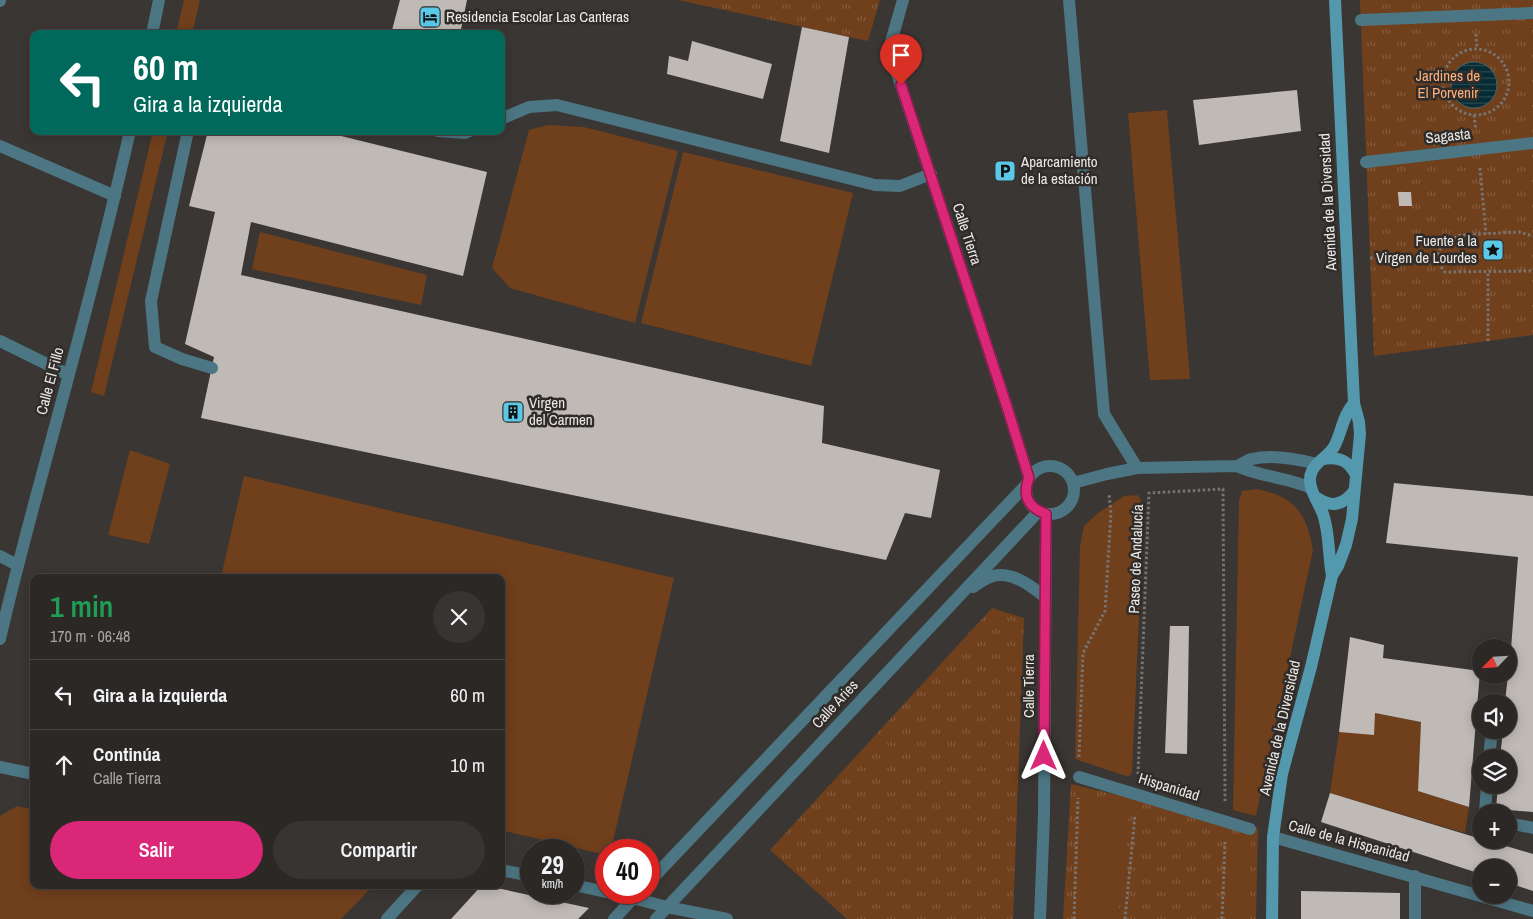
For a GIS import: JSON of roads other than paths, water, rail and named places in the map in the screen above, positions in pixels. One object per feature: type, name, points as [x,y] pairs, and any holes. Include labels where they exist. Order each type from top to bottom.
[{"type":"main road","name":"Avenida de la Diversidad","points":[[1272,919],[1273,837],[1282,774],[1311,667],[1332,576],[1346,545],[1352,519],[1360,434],[1354,403],[1335,0]]},
{"type":"main road","points":[[1354,403],[1347,410],[1332,451],[1312,471],[1310,478],[1314,493],[1323,502],[1337,504],[1350,497],[1354,491]]},
{"type":"main road","points":[[1320,462],[1331,458],[1339,459],[1346,462],[1356,475]]},
{"type":"main road","name":"Avenida de la Diversidad","points":[[1314,493],[1324,516],[1332,576]]},
{"type":"street","points":[[153,30],[159,0]]},
{"type":"street","name":"Calle Tierra","points":[[903,0],[889,49],[1028,481]]},
{"type":"street","points":[[1069,0],[1104,414],[1137,468]]},
{"type":"street","points":[[1361,20],[1533,13]]},
{"type":"street","points":[[505,117],[529,107],[557,105],[875,185],[900,186],[930,174]]},
{"type":"street","name":"Calle El Fillo","points":[[0,639],[4,603],[17,565],[69,375],[129,135]]},
{"type":"street","points":[[187,135],[151,301],[156,347],[182,359],[212,368]]},
{"type":"street","name":"Sagasta","points":[[1366,162],[1533,143]]},
{"type":"street","points":[[0,146],[115,196]]},
{"type":"street","points":[[0,341],[69,375]]},
{"type":"street","points":[[1073,483],[1137,468],[1237,466],[1252,459],[1276,458],[1320,462]]},
{"type":"street","points":[[1237,466],[1250,472],[1290,480],[1314,493]]},
{"type":"street","points":[[1041,467],[1057,467],[1069,476],[1073,483],[1072,499],[1062,511],[1054,514],[1042,512],[1032,506],[1028,500],[1026,492],[1028,481],[1034,471],[1041,467]]},
{"type":"street","name":"Calle Aries","points":[[660,870],[1028,481]]},
{"type":"street","name":"Calle Tierra","points":[[1040,919],[1044,816],[1045,597],[1042,512]]},
{"type":"street","name":"Calle Aries","points":[[656,919],[960,595],[1042,512]]},
{"type":"street","points":[[0,556],[17,565]]},
{"type":"street","points":[[960,595],[985,579],[998,575],[1014,577],[1028,584],[1045,597]]},
{"type":"street","points":[[1490,749],[1491,739]]},
{"type":"street","points":[[0,767],[30,773]]},
{"type":"street","name":"Hispanidad","points":[[1079,776],[1250,829]]},
{"type":"street","points":[[1517,824],[1533,828]]},
{"type":"street","name":"Calle de la Hispanidad","points":[[1273,837],[1533,911]]},
{"type":"street","points":[[505,871],[520,874]]},
{"type":"street","points":[[1415,876],[1415,919]]},
{"type":"street","points":[[387,919],[414,889]]},
{"type":"street","points":[[614,919],[628,904]]},
{"type":"street","points":[[659,904],[727,919]]},
{"type":"water","points":[[1474,62],[1487,66],[1493,72],[1497,85],[1493,98],[1487,104],[1474,108],[1461,104],[1455,98],[1451,85],[1455,72],[1461,66]]},
{"type":"place","name":"Residencia Escolar Las Canteras","points":[[430,17]]},
{"type":"place","name":"Aparcamiento de la estación","points":[[1005,171]]},
{"type":"place","name":"Fuente a la Virgen de Lourdes","points":[[1493,250]]},
{"type":"place","name":"Virgen del Carmen","points":[[513,412]]},
{"type":"park label","name":"Jardines de El Porvenir","points":[[1448,84]]}]
